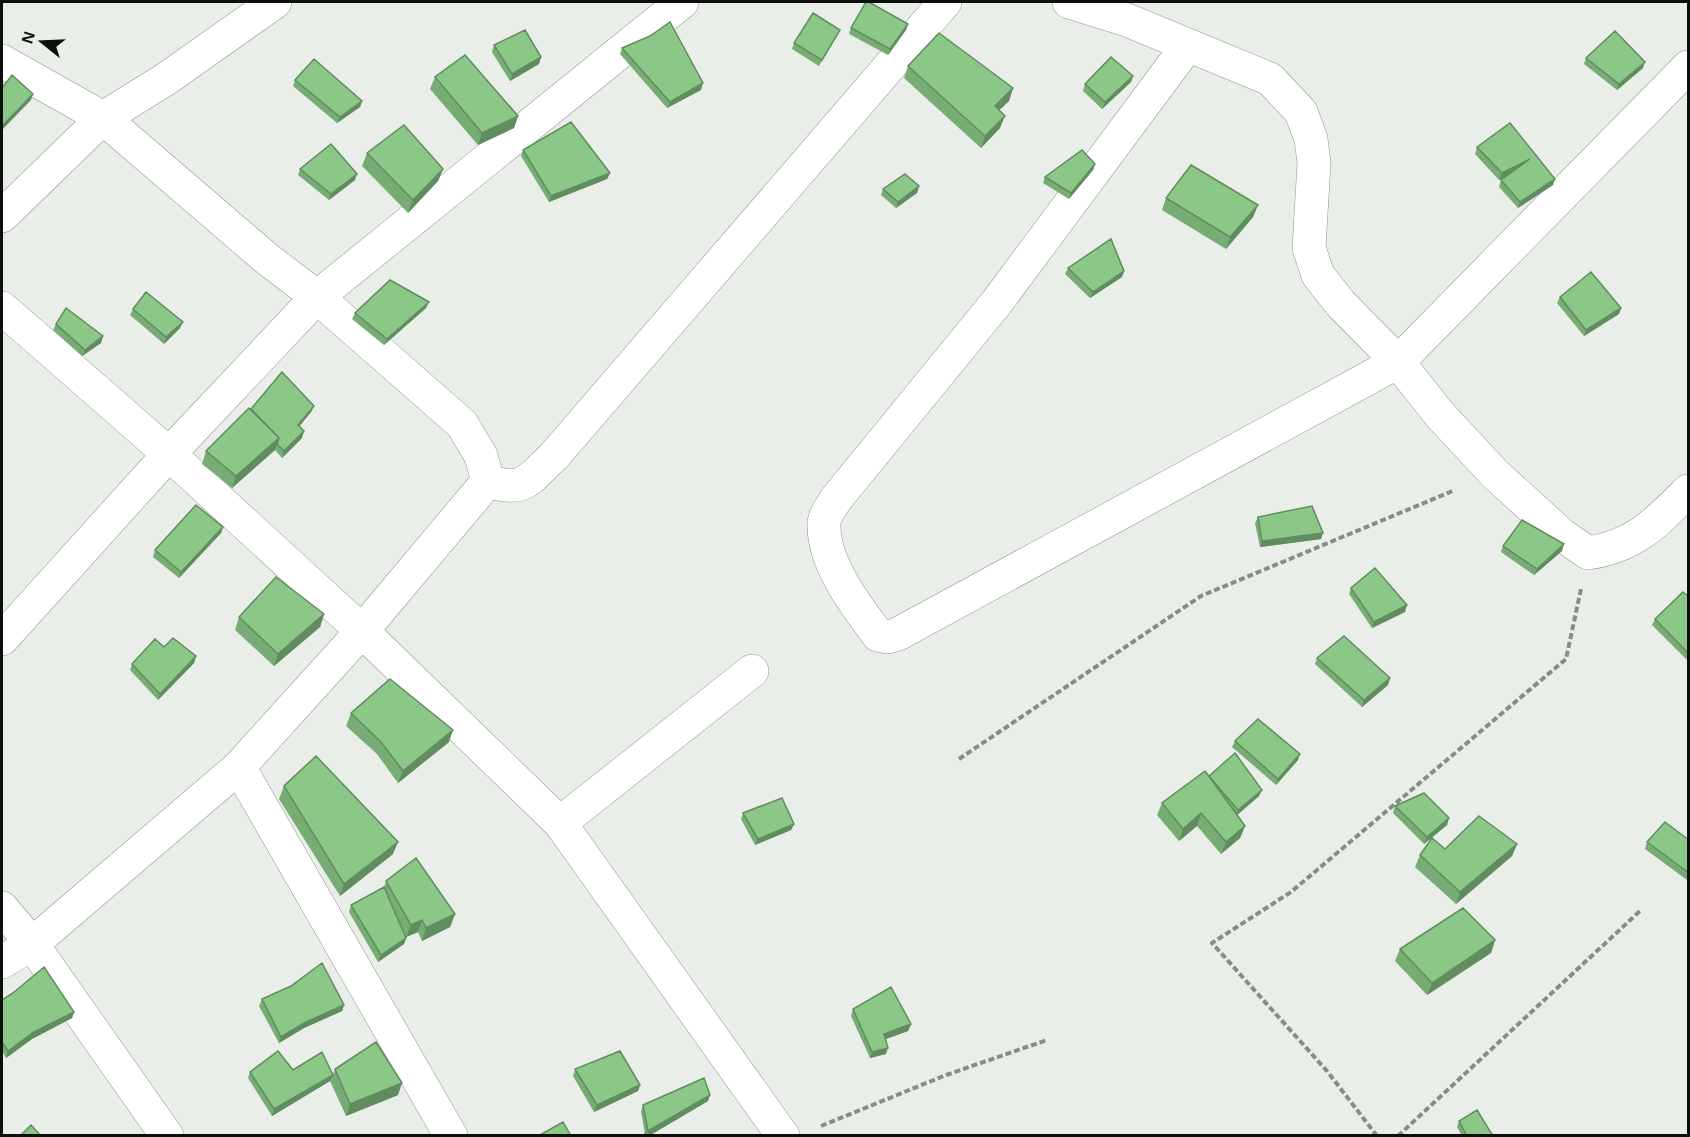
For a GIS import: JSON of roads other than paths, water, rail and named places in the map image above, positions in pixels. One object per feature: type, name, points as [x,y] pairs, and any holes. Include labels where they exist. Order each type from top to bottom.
[{"type":"street","points":[[2,216],[103,118],[166,79],[275,2]]},
{"type":"street","points":[[2,639],[169,454],[317,297],[682,2]]},
{"type":"street","points":[[488,481],[508,488],[524,484],[554,456],[945,2]]},
{"type":"street","points":[[1069,2],[1127,20],[1270,79],[1301,112],[1311,139],[1314,163],[1309,248],[1318,275],[1340,303],[1398,362],[1440,415],[1495,474],[1562,535],[1588,553],[1613,550],[1650,529],[1689,491]]},
{"type":"street","points":[[1188,45],[997,302],[836,499],[823,522],[828,550],[848,594],[878,635],[888,637],[898,634],[1398,362],[1689,67]]},
{"type":"street","points":[[2,61],[103,118],[266,258],[317,297],[462,424],[481,456],[488,481]]},
{"type":"street","points":[[2,308],[169,454],[362,631],[560,823],[783,1136]]},
{"type":"street","points":[[2,962],[32,944],[239,767],[362,631],[488,481]]},
{"type":"street","points":[[560,823],[752,671]]},
{"type":"street","points":[[239,767],[451,1136]]},
{"type":"street","points":[[2,908],[32,944],[166,1136]]}]
